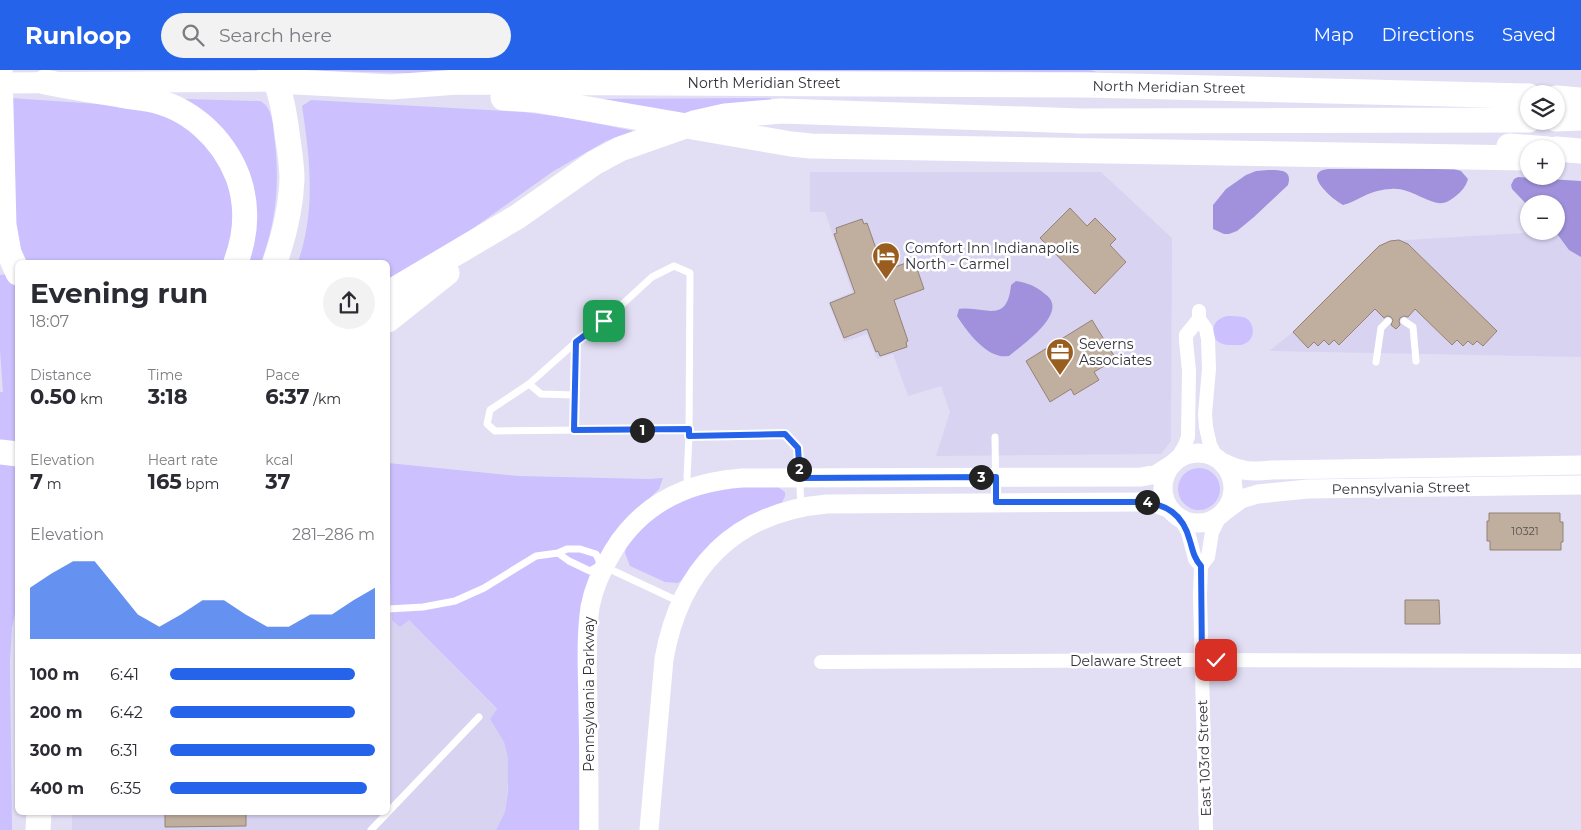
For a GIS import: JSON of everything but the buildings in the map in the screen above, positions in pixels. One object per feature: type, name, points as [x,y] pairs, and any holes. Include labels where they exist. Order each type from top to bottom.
[{"type":"highway","points":[[0,70],[4,225],[9,253],[15,266]]},
{"type":"highway","points":[[273,76],[281,97],[292,179],[286,226],[276,260]]},
{"type":"highway","name":"North Meridian Street","points":[[273,76],[391,87],[457,82],[1086,85],[1520,96]]},
{"type":"highway","points":[[45,82],[148,99],[181,111],[206,129],[222,146],[240,183],[245,225],[237,260]]},
{"type":"highway","points":[[391,87],[448,94],[536,100],[811,146],[1520,158]]},
{"type":"highway","points":[[1565,99],[1581,100]]},
{"type":"highway","points":[[390,318],[517,217],[594,163],[620,149],[694,124],[725,116],[781,111],[1080,121],[1520,120]]},
{"type":"highway","points":[[1565,119],[1581,118]]},
{"type":"highway","points":[[1080,121],[1175,130],[1520,148]]},
{"type":"highway","points":[[1565,150],[1581,151]]},
{"type":"highway","points":[[1565,159],[1581,159]]},
{"type":"highway","points":[[390,293],[517,217]]},
{"type":"highway","points":[[0,452],[15,454]]},
{"type":"highway","points":[[23,815],[24,830]]},
{"type":"highway","points":[[38,815],[38,830]]},
{"type":"main road","name":"North Meridian Street","points":[[0,83],[273,76]]},
{"type":"main road","points":[[649,830],[664,659],[669,634],[680,602],[706,561],[729,539],[745,528],[780,512],[827,504],[996,502],[1152,502],[1175,514],[1196,524],[1212,521],[1223,513],[1232,498],[1234,490],[1231,476],[1220,461],[1210,455],[1195,453],[1188,454],[1173,463],[1165,477],[1163,490],[1164,497],[1175,514]]},
{"type":"main road","name":"Pennsylvania Street","points":[[1220,461],[1239,470],[1247,471],[1581,465]]},
{"type":"main road","name":"Pennsylvania Parkway","points":[[589,830],[588,630],[593,593],[602,566],[624,535],[644,514],[662,501],[688,488],[728,479],[1141,477],[1157,474],[1173,463]]},
{"type":"main road","name":"Pennsylvania Street","points":[[1223,513],[1235,502],[1249,496],[1308,489],[1581,485]]},
{"type":"street","points":[[1173,463],[1185,444],[1189,430],[1189,371],[1186,335],[1199,315],[1206,329],[1209,346],[1206,427],[1210,445],[1220,461]]},
{"type":"street","name":"East 103rd Street","points":[[1206,830],[1201,566],[1208,557],[1212,532],[1223,513]]},
{"type":"street","name":"East 103rd Street","points":[[1175,514],[1188,532],[1195,559],[1201,566]]},
{"type":"street","name":"Delaware Street","points":[[821,662],[1581,661]]},
{"type":"lane","points":[[688,488],[687,477],[689,433],[690,273],[674,266],[652,277],[604,321],[576,342],[529,384],[490,410],[487,424],[495,431],[574,430],[689,433],[785,434],[798,448],[801,507]]},
{"type":"lane","points":[[1376,362],[1381,328],[1388,321]]},
{"type":"lane","points":[[1404,321],[1413,327],[1416,361]]},
{"type":"lane","points":[[574,430],[576,342]]},
{"type":"lane","points":[[529,384],[542,394],[575,395]]},
{"type":"lane","points":[[995,437],[996,502]]},
{"type":"lane","points":[[390,609],[423,607],[455,601],[489,586],[536,556],[558,553],[567,549],[589,551],[596,554],[602,566],[680,602]]},
{"type":"lane","points":[[558,553],[568,561],[590,571],[602,566]]},
{"type":"lane","points":[[390,810],[479,717]]},
{"type":"lane","points":[[371,830],[385,815]]},
{"type":"shaded area","points":[[289,70],[514,70],[446,74]]},
{"type":"shaded area","points":[[566,70],[1090,70],[1097,72],[1057,72]]},
{"type":"shaded area","points":[[11,98],[141,107],[183,123],[214,152],[231,189],[234,223],[224,260],[26,260],[18,248],[14,217]]},
{"type":"shaded area","points":[[771,98],[771,101],[675,116],[591,99]]},
{"type":"shaded area","points":[[186,99],[260,101],[269,111],[273,125],[276,152],[277,184],[271,231],[262,260],[246,260],[253,207],[186,103]]},
{"type":"shaded area","points":[[311,100],[523,112],[570,118],[634,131],[606,141],[552,172],[390,288],[390,260],[299,260],[307,223],[310,184],[302,106]]},
{"type":"shaded area","points":[[1328,169],[1454,169],[1461,171],[1468,179],[1459,193],[1443,203],[1398,189],[1391,189],[1374,192],[1343,205],[1326,192],[1318,180],[1317,175],[1320,171]]},
{"type":"shaded area","points":[[1268,170],[1287,173],[1289,176],[1288,185],[1237,231],[1224,234],[1213,229],[1213,205],[1226,189],[1246,175],[1256,171]]},
{"type":"shaded area","points":[[810,172],[1101,172],[1172,238],[1171,441],[1161,454],[936,456],[950,412],[941,386],[908,396],[893,354],[877,359],[867,334],[844,342],[828,302],[852,292],[825,212],[810,212]]},
{"type":"shaded area","points":[[1520,177],[1520,185],[1565,185],[1565,180],[1581,181],[1581,257],[1569,250],[1562,240],[1565,240],[1565,195],[1520,195],[1520,197],[1512,189],[1511,185],[1514,179]]},
{"type":"shaded area","points":[[1581,228],[1581,357],[1269,351],[1293,332],[1379,246],[1390,241],[1520,233],[1520,240],[1565,240],[1565,230]]},
{"type":"shaded area","points":[[8,274],[15,286],[15,614],[10,661],[12,830],[0,830],[0,392],[3,392],[0,350],[0,275]]},
{"type":"shaded area","points":[[1016,281],[1032,285],[1046,295],[1052,302],[1052,310],[1037,333],[1009,356],[1000,356],[991,353],[980,344],[969,333],[957,316],[959,309],[999,310],[1005,305],[1009,298],[1011,285]]},
{"type":"shaded area","points":[[1227,316],[1243,317],[1250,321],[1253,329],[1252,337],[1244,344],[1224,344],[1216,340],[1213,332],[1214,325],[1219,319]]},
{"type":"shaded area","points":[[390,463],[518,476],[663,478],[659,489],[611,536],[582,604],[579,830],[496,830],[505,812],[508,790],[508,758],[504,742],[490,719],[497,709],[409,620],[400,627],[392,620]]},
{"type":"shaded area","points":[[1203,468],[1211,471],[1217,477],[1220,489],[1217,501],[1211,507],[1195,510],[1187,507],[1181,501],[1178,485],[1181,477],[1187,471]]},
{"type":"shaded area","points":[[729,487],[778,487],[785,492],[785,496],[781,505],[743,520],[717,537],[687,575],[678,583],[665,582],[630,566],[625,553],[626,546],[632,536],[665,508],[709,490]]},
{"type":"shaded area","points":[[390,531],[409,620],[497,710],[490,719],[504,742],[508,758],[505,812],[496,830],[72,830],[72,815],[390,815]]},
{"type":"place","name":"Comfort Inn Indianapolis North - Carmel","points":[[886,280]]},
{"type":"place","name":"Severns Associates","points":[[1060,376]]},
{"type":"route","points":[[604,321],[576,342],[574,430],[689,429],[689,436],[785,434],[798,448],[800,478],[996,477],[996,502],[1152,502],[1170,509],[1180,518],[1188,532],[1195,559],[1201,566],[1202,660],[1216,660]]}]
